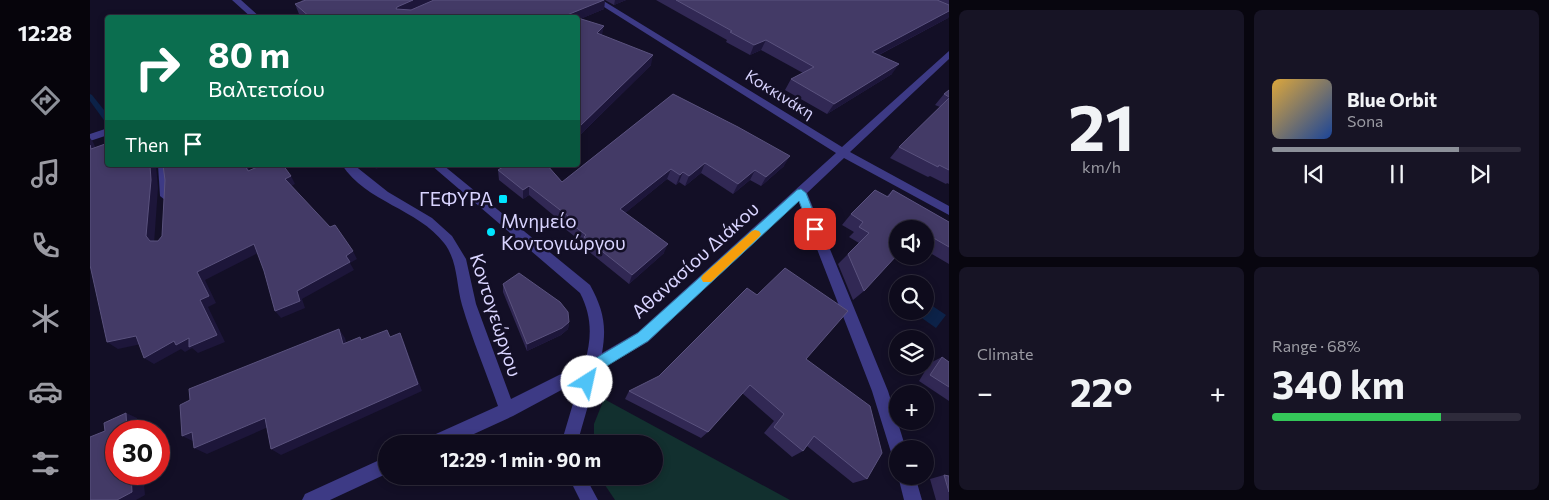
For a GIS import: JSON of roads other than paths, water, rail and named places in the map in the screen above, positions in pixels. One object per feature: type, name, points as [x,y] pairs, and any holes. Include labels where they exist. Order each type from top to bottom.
[{"type":"street","points":[[236,0],[254,15]]},
{"type":"street","name":"Κοκκινάκη","points":[[598,0],[844,153],[949,211]]},
{"type":"street","name":"Αθανασίου Διάκου","points":[[453,435],[591,368],[643,337],[801,193],[949,54]]},
{"type":"street","points":[[90,138],[105,132]]},
{"type":"street","name":"Κοντογεώργου","points":[[349,167],[384,194],[428,221],[448,239],[460,258],[469,304],[507,410]]},
{"type":"street","points":[[438,167],[584,289],[595,308],[598,329],[591,368],[572,435]]},
{"type":"street","points":[[801,193],[880,391],[895,440]]},
{"type":"street","points":[[311,500],[378,469]]},
{"type":"street","points":[[581,485],[589,500]]},
{"type":"street","points":[[909,485],[913,500]]},
{"type":"lane","points":[[163,167],[164,207]]},
{"type":"water","points":[[934,307],[946,315],[936,328],[925,320],[934,320]]},
{"type":"waterway","points":[[90,96],[105,117]]},
{"type":"place","name":"ΓΕΦΥΡΑ","points":[[503,199]]},
{"type":"place","name":"Μνημείο Κοντογιώργου","points":[[491,232]]}]
